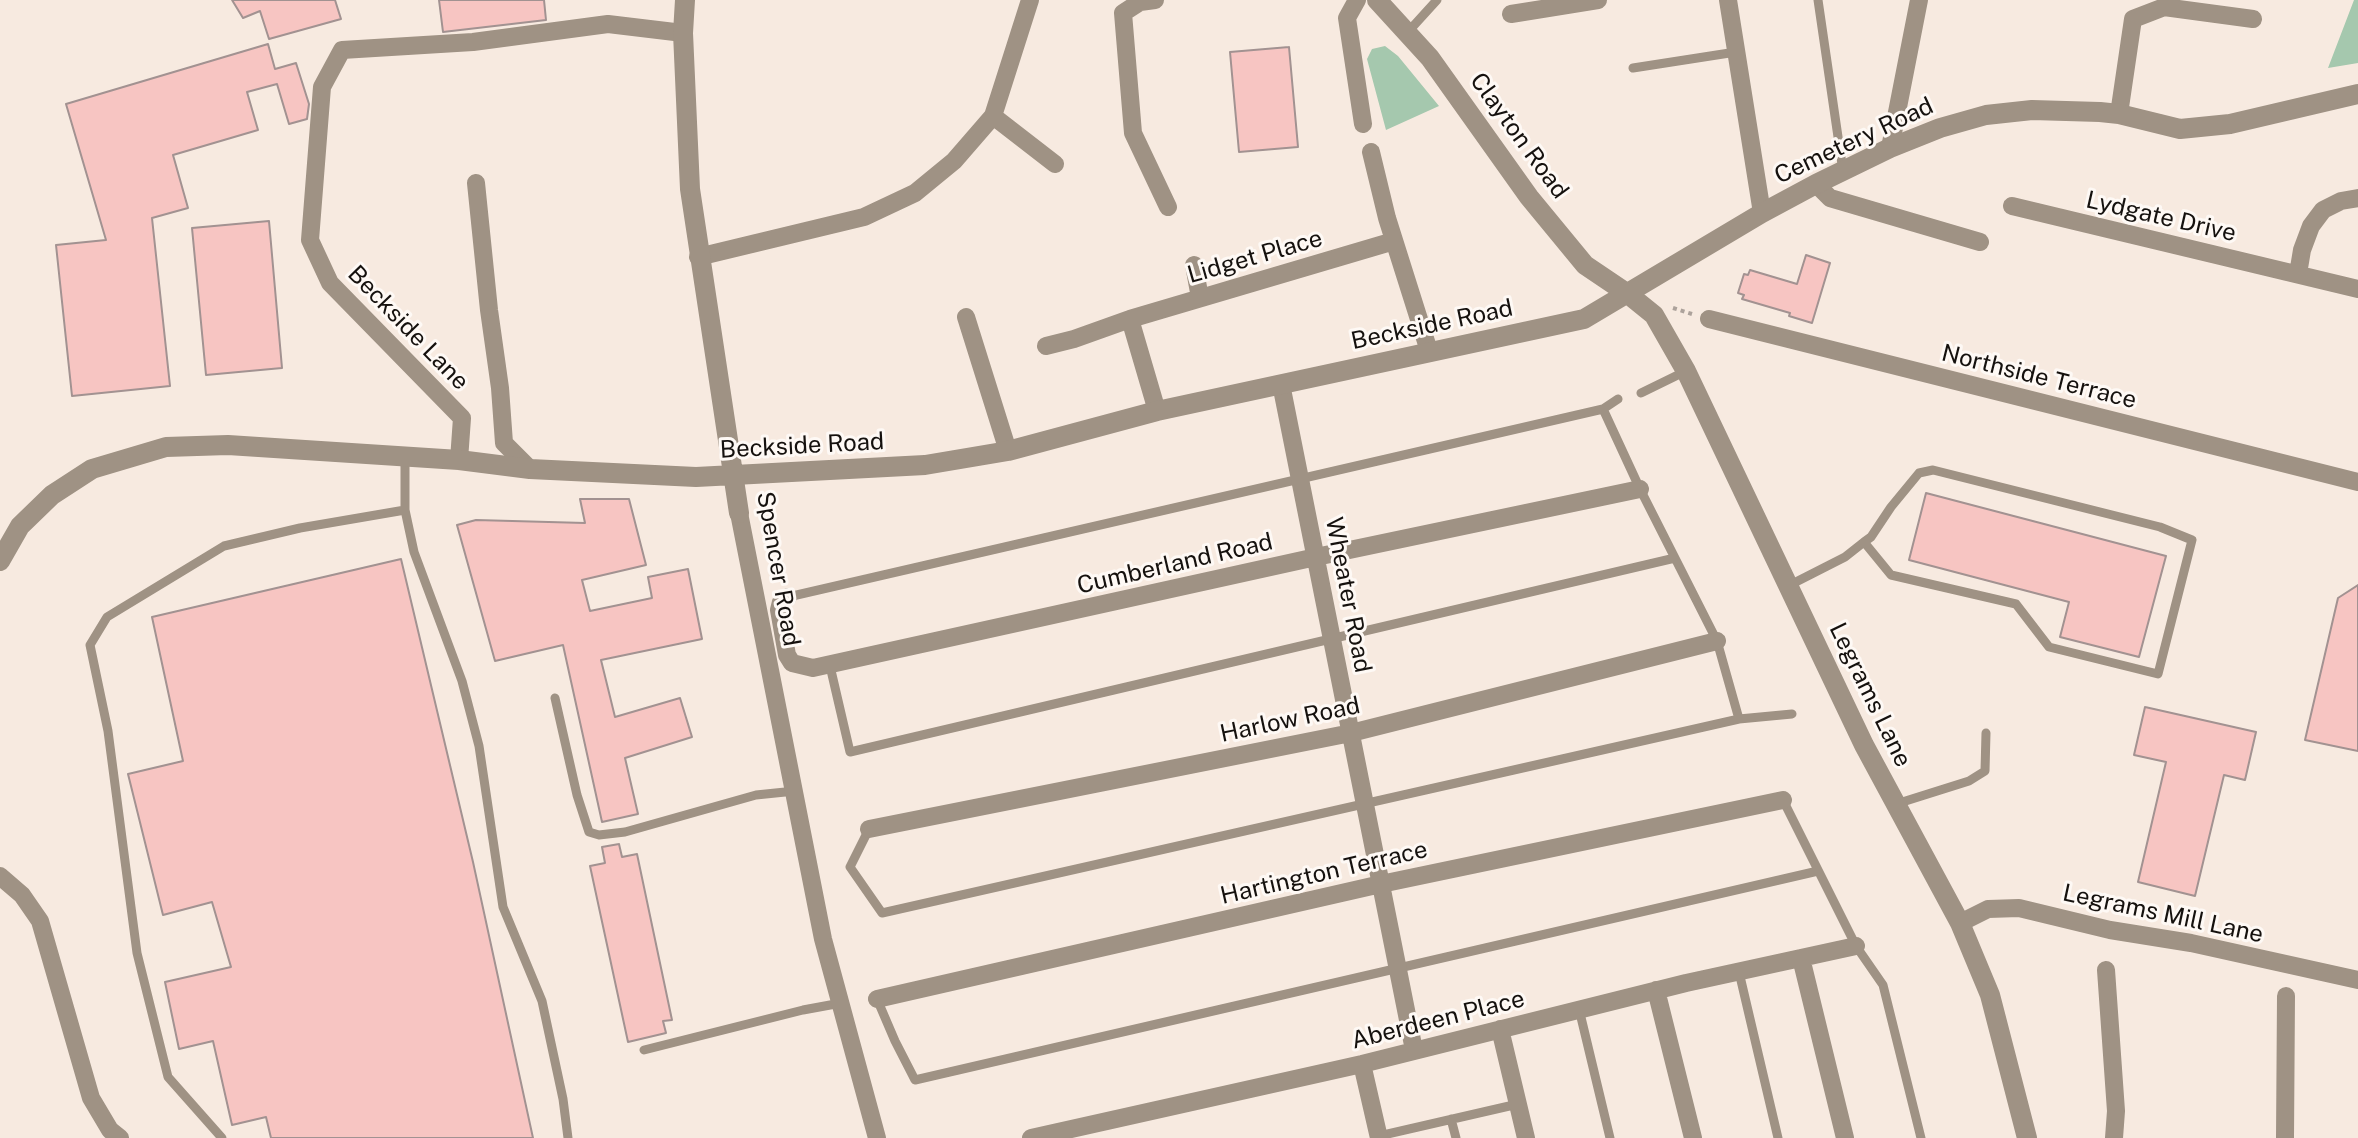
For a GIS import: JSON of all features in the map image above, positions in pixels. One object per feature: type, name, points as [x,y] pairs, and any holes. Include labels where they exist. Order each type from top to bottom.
[{"type":"street","name":"Spencer Road","points":[[685,0],[683,33],[690,189],[739,513],[823,939],[877,1138]]},
{"type":"street","points":[[698,257],[864,217],[915,193],[954,161],[993,116],[1030,0]]},
{"type":"street","points":[[1155,0],[1140,2],[1123,13],[1133,133],[1168,207]]},
{"type":"street","points":[[1357,0],[1347,18],[1363,124]]},
{"type":"street","name":"Clayton Road","points":[[1377,0],[1430,58],[1529,197],[1585,265],[1628,294]]},
{"type":"street","points":[[1511,14],[1598,0]]},
{"type":"street","points":[[1728,0],[1762,213]]},
{"type":"street","points":[[1890,148],[1919,0]]},
{"type":"street","points":[[2119,114],[2133,19],[2164,7],[2253,19]]},
{"type":"street","name":"Beckside Lane","points":[[459,460],[462,418],[330,283],[310,240],[322,87],[342,50],[473,42],[608,24],[683,33]]},
{"type":"street","name":"Cemetery Road","points":[[1628,294],[1816,184],[1890,148],[1940,128],[1986,115],[2032,110],[2119,114],[2180,129],[2230,124],[2358,94]]},
{"type":"street","points":[[993,116],[1055,164]]},
{"type":"street","points":[[1371,152],[1394,241],[1429,351]]},
{"type":"street","name":"Beckside Lane","points":[[476,183],[504,443],[530,469]]},
{"type":"street","points":[[1816,184],[1830,198],[1980,242]]},
{"type":"street","points":[[2298,274],[2302,250],[2311,226],[2323,210],[2341,201],[2358,198]]},
{"type":"street","name":"Lydgate Drive","points":[[2012,206],[2358,289]]},
{"type":"street","name":"Lidget Place","points":[[1046,346],[1394,241]]},
{"type":"street","points":[[1194,265],[1200,298]]},
{"type":"street","name":"Beckside Road","points":[[0,561],[20,526],[52,495],[92,469],[166,447],[228,445],[459,460],[530,469],[696,477],[925,465],[1008,451],[1157,411],[1584,319],[1628,294]]},
{"type":"street","name":"Legrams Lane","points":[[1628,294],[1654,315],[1686,371],[1864,745],[1960,923],[1990,995],[2027,1138]]},
{"type":"street","points":[[966,317],[1008,451]]},
{"type":"street","points":[[1130,319],[1157,411]]},
{"type":"street","name":"Northside Terrace","points":[[1709,319],[2358,482]]},
{"type":"street","name":"Wheater Road","points":[[1281,384],[1414,1050]]},
{"type":"street","name":"Cumberland Road","points":[[788,597],[781,602],[779,610],[787,655],[792,663],[802,667],[830,666],[1316,557],[1640,489]]},
{"type":"street","name":"Harlow Road","points":[[869,829],[1351,733],[1717,641]]},
{"type":"street","name":"Hartington Terrace","points":[[877,999],[1381,884],[1783,800]]},
{"type":"street","points":[[0,876],[22,895],[40,921],[91,1098],[110,1130],[120,1138]]},
{"type":"street","name":"Legrams Mill Lane","points":[[1960,923],[1988,909],[2019,908],[2110,930],[2191,943],[2358,980]]},
{"type":"street","name":"Aberdeen Place","points":[[1031,1138],[1072,1133],[1656,990],[1856,946]]},
{"type":"street","points":[[1801,958],[1845,1138]]},
{"type":"street","points":[[2106,970],[2116,1111],[2114,1138]]},
{"type":"street","points":[[1656,990],[1693,1138]]},
{"type":"street","points":[[2285,1138],[2286,996]]},
{"type":"street","points":[[1500,1029],[1526,1138]]},
{"type":"street","points":[[1362,1064],[1379,1137]]},
{"type":"lane","points":[[1407,33],[1437,0]]},
{"type":"lane","points":[[1818,0],[1843,171]]},
{"type":"lane","points":[[1633,68],[1736,52]]},
{"type":"lane","points":[[1641,393],[1686,371]]},
{"type":"lane","points":[[788,597],[1603,409],[1618,399]]},
{"type":"lane","points":[[1603,409],[1717,641],[1739,719]]},
{"type":"lane","points":[[405,457],[405,510],[414,552],[465,694],[479,746],[503,907],[542,1001],[568,1138]]},
{"type":"lane","points":[[1788,586],[1845,557],[1864,542],[1871,537],[1919,473],[1933,470],[2160,527],[2192,540],[2158,674],[2049,647],[2016,604],[1891,575],[1864,542]]},
{"type":"lane","points":[[222,1138],[168,1077],[137,953],[108,731],[90,645],[107,617],[224,546],[300,528],[405,510]]},
{"type":"lane","points":[[830,666],[850,752],[1675,558]]},
{"type":"lane","points":[[555,698],[577,795],[589,832],[599,835],[625,832],[756,795],[795,791]]},
{"type":"lane","points":[[869,829],[850,867],[882,913],[1739,719],[1792,714]]},
{"type":"lane","points":[[1896,804],[1969,781],[1985,771],[1986,733]]},
{"type":"lane","points":[[1783,800],[1856,946],[1883,985],[1919,1138]]},
{"type":"lane","points":[[877,999],[915,1080],[1818,871]]},
{"type":"lane","points":[[1739,972],[1778,1138]]},
{"type":"lane","points":[[644,1050],[841,1003]]},
{"type":"lane","points":[[1579,1009],[1610,1138]]},
{"type":"lane","points":[[1379,1137],[1518,1104]]},
{"type":"lane","points":[[1451,1119],[1456,1138]]},
{"type":"green space","points":[[2354,0],[2358,0],[2358,63],[2328,68]]},
{"type":"green space","points":[[1385,46],[1398,56],[1439,106],[1386,130],[1367,59],[1372,49]]},
{"type":"building","points":[[232,0],[335,0],[341,19],[269,39],[260,11],[243,18]]},
{"type":"building","points":[[439,0],[544,0],[546,20],[443,32]]},
{"type":"building","points":[[268,44],[275,69],[296,63],[309,104],[307,119],[289,124],[277,84],[247,92],[258,130],[173,155],[188,208],[152,218],[170,386],[72,396],[56,245],[106,240],[66,104]]},
{"type":"building","points":[[1289,47],[1298,147],[1239,152],[1230,52]]},
{"type":"building","points":[[269,221],[282,368],[206,375],[192,228]]},
{"type":"building","points":[[1806,255],[1830,263],[1812,323],[1742,299],[1744,295],[1738,293],[1744,274],[1748,275],[1750,270],[1797,284]]},
{"type":"building","points":[[1926,493],[2166,556],[2139,657],[2060,637],[2069,602],[1909,560]]},
{"type":"building","points":[[580,499],[629,499],[646,565],[582,580],[590,611],[652,598],[648,577],[688,569],[702,639],[601,660],[615,717],[680,698],[692,737],[625,758],[638,814],[602,822],[563,645],[495,661],[457,525],[476,520],[585,523]]},
{"type":"building","points":[[401,559],[473,862],[533,1138],[271,1138],[266,1117],[232,1125],[213,1041],[179,1049],[165,982],[231,967],[212,902],[163,915],[128,774],[183,761],[152,617]]},
{"type":"building","points":[[2358,585],[2358,751],[2305,740],[2338,598]]},
{"type":"building","points":[[2145,707],[2256,732],[2245,780],[2224,775],[2195,896],[2138,882],[2166,762],[2134,755]]},
{"type":"building","points":[[619,844],[622,857],[637,854],[672,1020],[663,1021],[666,1033],[628,1042],[590,866],[605,863],[602,847]]}]
